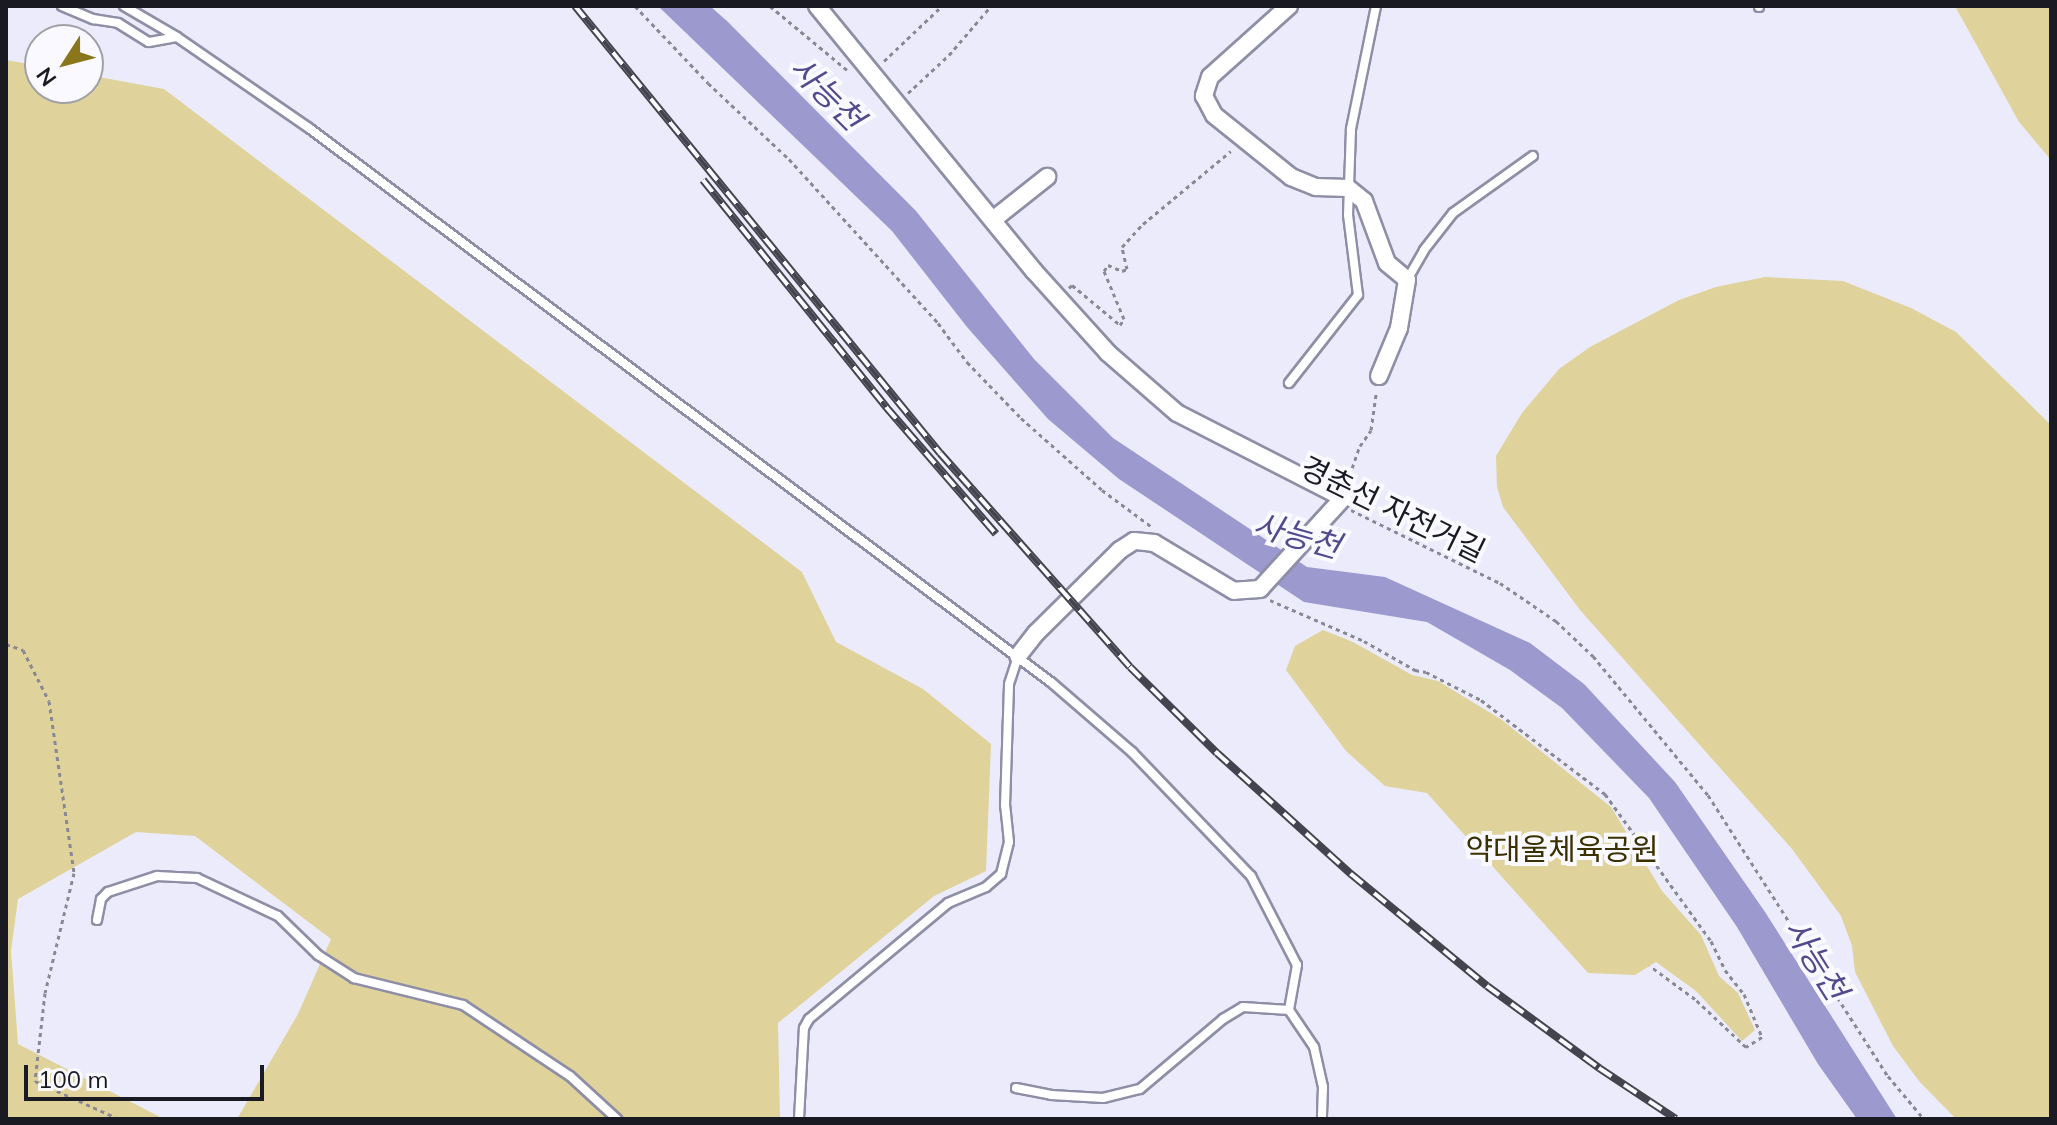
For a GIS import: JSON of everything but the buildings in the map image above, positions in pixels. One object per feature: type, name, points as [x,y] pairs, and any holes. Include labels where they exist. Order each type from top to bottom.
[{"type":"street","points":[[817,6],[1057,298],[1108,353],[1177,413],[1337,505],[1253,588],[1234,591],[1154,543],[1134,541],[1120,550],[1046,623],[1018,656]]},
{"type":"street","points":[[1289,6],[1210,77],[1206,85],[1207,105],[1245,140],[1305,184],[1348,188],[1364,201],[1387,263],[1407,280],[1399,328],[1379,376]]},
{"type":"street","points":[[994,219],[1047,177]]},
{"type":"lane","points":[[62,6],[93,19],[118,23],[149,42],[177,37]]},
{"type":"lane","points":[[124,6],[177,37],[309,128],[1018,656],[1132,752],[1251,876],[1297,965],[1289,1010],[1314,1047],[1323,1087],[1322,1119]]},
{"type":"lane","points":[[1289,383],[1358,295],[1348,188],[1351,129],[1376,6]]},
{"type":"lane","points":[[1407,280],[1424,250],[1453,213],[1533,156]]},
{"type":"lane","points":[[799,1119],[804,1028],[809,1019],[948,903],[986,887],[1001,874],[1009,842],[1005,806],[1009,684],[1018,656]]},
{"type":"lane","points":[[97,920],[101,899],[108,892],[157,876],[197,878],[278,916],[318,955],[354,978],[463,1005],[570,1076],[617,1119]]},
{"type":"lane","points":[[1016,1088],[1051,1095],[1103,1098],[1140,1089],[1223,1019],[1243,1007],[1289,1010]]},
{"type":"path","points":[[635,6],[708,83],[789,159],[928,312],[967,362],[1021,418],[1102,490],[1153,527]]},
{"type":"path","points":[[770,6],[853,75]]},
{"type":"path","points":[[873,72],[942,6]]},
{"type":"path","points":[[899,102],[949,55],[991,6]]},
{"type":"path","points":[[1057,298],[1072,285],[1120,325],[1124,319],[1104,271],[1108,265],[1122,271],[1127,269],[1122,247],[1143,224],[1245,140]]},
{"type":"path","points":[[1337,505],[1353,463],[1371,430],[1379,376]]},
{"type":"path","name":"경춘선 자전거길","points":[[1337,505],[1500,583],[1556,621],[1593,656],[1708,795],[1888,1076],[1924,1119]]},
{"type":"path","points":[[1253,588],[1481,700],[1605,794],[1711,941],[1725,970],[1744,994],[1762,1037],[1746,1047],[1695,999],[1650,966]]},
{"type":"path","points":[[6,644],[23,650],[49,701],[74,873],[45,993],[35,1081],[119,1119]]},
{"type":"green space","points":[[1955,6],[2051,6],[2051,160],[2019,122]]},
{"type":"green space","points":[[6,60],[24,63],[24,104],[104,104],[104,78],[164,89],[802,572],[836,642],[923,689],[991,744],[986,871],[934,896],[778,1023],[780,1119],[237,1119],[298,1014],[331,939],[195,836],[136,832],[18,899],[11,951],[18,1044],[164,1119],[6,1119]]},
{"type":"green space","points":[[1765,277],[1843,281],[1911,308],[1956,332],[2051,425],[2051,1119],[1956,1119],[1919,1081],[1893,1046],[1855,972],[1852,946],[1841,916],[1792,849],[1580,610],[1503,507],[1497,487],[1496,456],[1522,413],[1559,369],[1590,347],[1679,300],[1716,287]]},
{"type":"green space","name":"약대울체육공원","points":[[1323,630],[1353,642],[1412,675],[1438,681],[1502,720],[1611,807],[1662,891],[1701,935],[1719,976],[1738,993],[1755,1030],[1742,1041],[1696,991],[1656,962],[1635,975],[1588,973],[1427,793],[1385,786],[1346,751],[1286,670],[1295,646]]},
{"type":"water","points":[[658,6],[710,6],[728,22],[916,211],[1034,359],[1113,438],[1307,567],[1385,577],[1530,643],[1584,684],[1675,782],[1765,912],[1897,1119],[1857,1119],[1818,1064],[1737,927],[1649,798],[1562,708],[1510,670],[1427,622],[1304,602],[1119,479],[1048,419],[967,327],[892,231]]},
{"type":"railway","points":[[575,6],[940,453],[1130,667],[1217,753],[1351,874],[1487,986],[1599,1068],[1676,1119]]},
{"type":"railway","points":[[703,180],[886,407],[996,534]]},
{"type":"water label","name":"사능천","points":[[827,93]]},
{"type":"water label","name":"사능천","points":[[1297,535]]},
{"type":"water label","name":"사능천","points":[[1816,959]]}]
